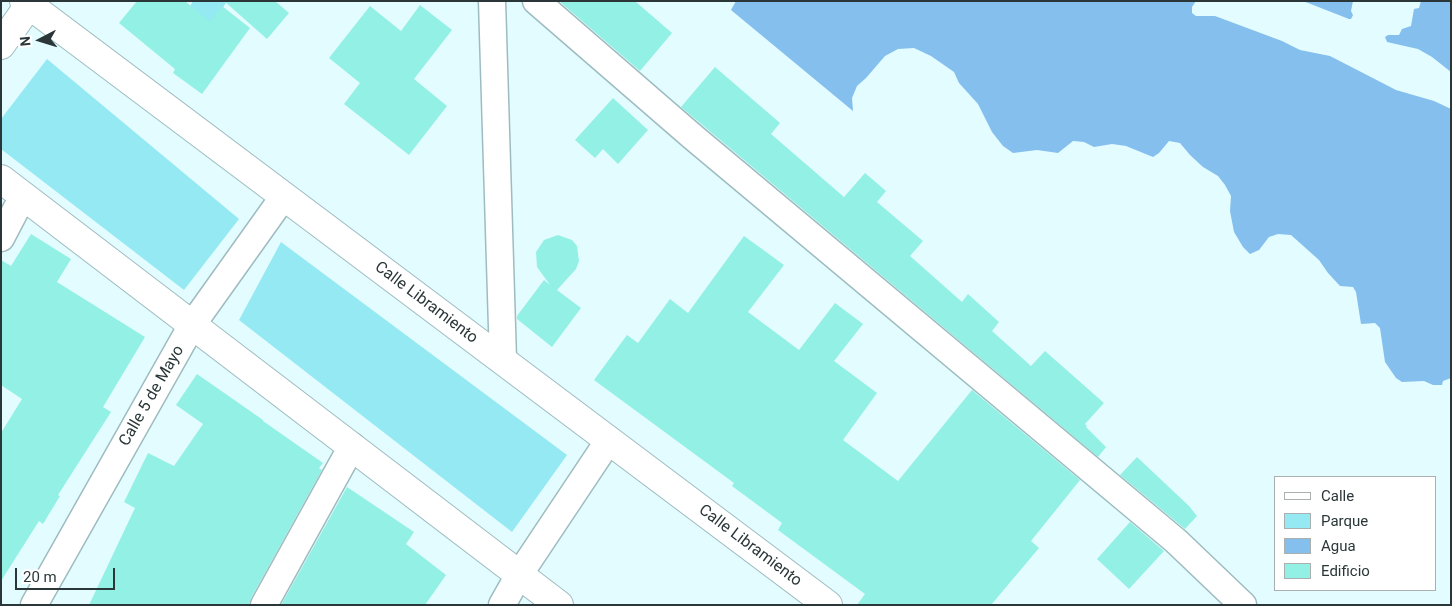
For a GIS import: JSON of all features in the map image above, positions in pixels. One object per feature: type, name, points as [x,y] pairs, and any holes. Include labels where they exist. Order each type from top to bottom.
[{"type":"highway","name":"Calle Libramiento","points":[[26,3],[828,605]]},
{"type":"highway","points":[[1,45],[26,3]]},
{"type":"highway","points":[[10,191],[192,325],[559,605]]},
{"type":"street","points":[[492,1],[503,360]]},
{"type":"street","points":[[536,1],[693,137],[1176,541],[1243,605]]},
{"type":"street","points":[[1,238],[10,191]]},
{"type":"street","name":"Calle 5 de Mayo","points":[[34,605],[192,325],[284,196]]},
{"type":"street","points":[[502,605],[519,574],[609,440]]},
{"type":"street","points":[[264,605],[352,446]]},
{"type":"green space","points":[[193,1],[227,1],[182,75],[162,56]]},
{"type":"green space","points":[[47,59],[239,219],[184,290],[1,149],[1,119]]},
{"type":"green space","points":[[281,242],[567,455],[512,532],[239,320]]},
{"type":"water","points":[[736,1],[1196,1],[1192,7],[1192,13],[1196,16],[1215,16],[1282,41],[1300,50],[1330,56],[1396,90],[1434,101],[1451,109],[1451,378],[1443,381],[1442,385],[1433,385],[1424,381],[1402,382],[1396,378],[1385,362],[1380,328],[1375,323],[1361,324],[1356,292],[1353,287],[1340,286],[1319,260],[1291,235],[1278,234],[1269,237],[1259,250],[1250,254],[1243,247],[1234,232],[1230,211],[1231,196],[1225,185],[1218,176],[1203,167],[1190,155],[1180,143],[1169,141],[1153,157],[1126,146],[1112,144],[1094,147],[1084,142],[1073,141],[1058,153],[1037,150],[1013,153],[1003,146],[992,132],[978,104],[959,83],[954,72],[931,56],[914,48],[898,49],[885,56],[857,86],[852,98],[853,111],[731,10]]},
{"type":"water","points":[[1303,1],[1353,1],[1351,11],[1353,15],[1349,19]]},
{"type":"water","points":[[1421,1],[1451,1],[1451,72],[1418,49],[1387,42],[1385,37],[1388,35],[1399,35],[1402,29],[1411,26],[1414,9],[1419,8]]},
{"type":"building","points":[[137,1],[185,1],[210,22],[222,6],[250,28],[202,94],[173,73],[175,69],[119,23]]},
{"type":"building","points":[[224,1],[275,1],[289,13],[267,39]]},
{"type":"building","points":[[559,1],[636,2],[672,33],[640,71]]},
{"type":"building","points":[[420,5],[452,30],[414,79],[447,106],[409,155],[344,104],[360,83],[329,58],[370,6],[401,31]]},
{"type":"building","points":[[715,67],[780,123],[771,134],[844,197],[865,173],[886,191],[877,202],[923,241],[910,256],[962,302],[968,294],[999,322],[992,331],[1031,366],[1045,351],[1104,403],[1085,424],[1106,447],[1098,457],[681,107]]},
{"type":"building","points":[[613,98],[648,130],[618,164],[603,149],[595,158],[575,140]]},
{"type":"building","points":[[31,234],[71,259],[57,282],[145,337],[103,407],[111,412],[58,495],[60,496],[43,524],[39,521],[1,581],[1,433],[22,399],[1,385],[1,260],[11,266]]},
{"type":"building","points":[[558,235],[572,240],[577,246],[579,261],[576,269],[557,290],[581,308],[552,347],[517,319],[517,316],[544,280],[550,285],[537,267],[536,252],[544,240]]},
{"type":"building","points":[[744,236],[784,265],[748,312],[799,350],[835,303],[863,324],[834,361],[877,393],[843,440],[898,481],[972,390],[1080,480],[1031,541],[1039,548],[991,605],[857,605],[865,594],[778,530],[782,523],[732,486],[734,483],[594,380],[627,335],[638,343],[670,299],[688,313]]},
{"type":"building","points":[[197,374],[323,463],[319,468],[322,470],[251,598],[249,605],[89,605],[135,508],[124,502],[148,453],[174,466],[203,424],[176,405]]},
{"type":"building","points":[[1137,457],[1189,506],[1197,516],[1185,529],[1120,475]]},
{"type":"building","points":[[347,487],[414,532],[406,544],[446,575],[425,605],[281,605]]},
{"type":"building","points":[[1130,522],[1164,551],[1129,589],[1097,559]]}]
